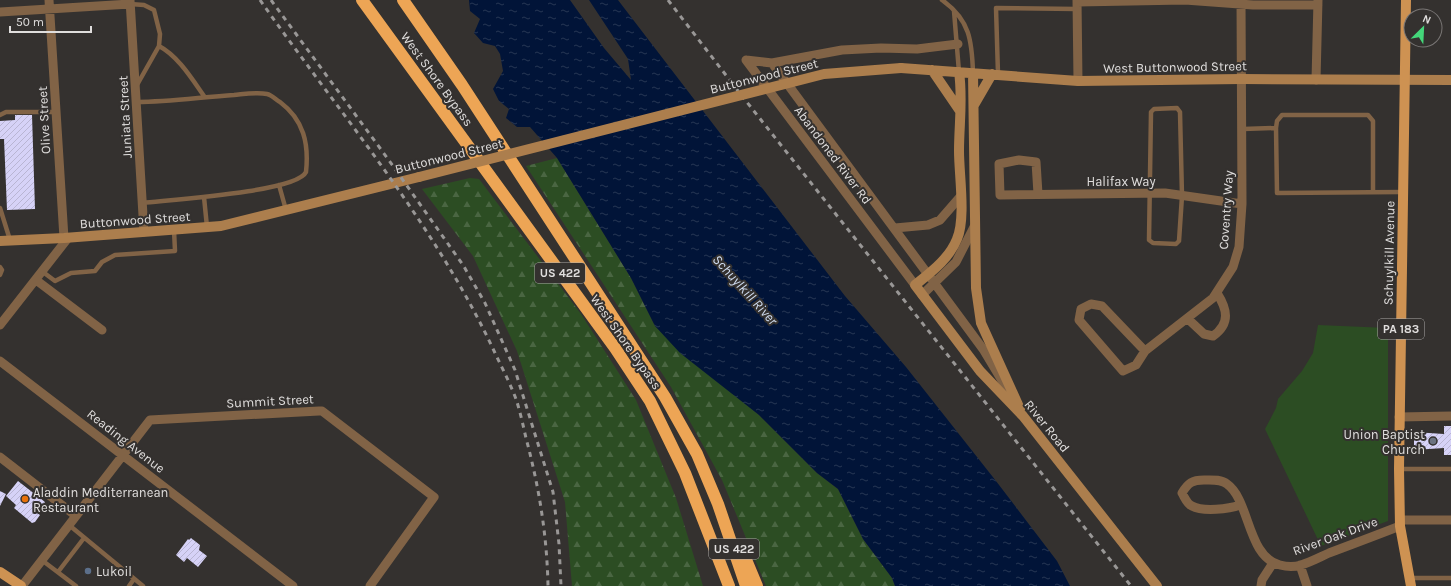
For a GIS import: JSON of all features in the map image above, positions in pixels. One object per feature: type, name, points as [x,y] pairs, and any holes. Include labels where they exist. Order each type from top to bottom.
[{"type":"highway","name":"West Shore Bypass","points":[[362,0],[615,348],[650,401],[685,473],[729,586]]},
{"type":"highway","name":"West Shore Bypass","points":[[403,0],[462,85],[665,397],[697,454],[721,512],[746,586]]},
{"type":"highway","points":[[721,512],[737,538],[757,586]]},
{"type":"highway","points":[[722,565],[723,586]]},
{"type":"main road","name":"Schuylkill Avenue","points":[[1406,0],[1398,469],[1400,523],[1410,582]]},
{"type":"main road","points":[[0,572],[22,586]]},
{"type":"street","points":[[1078,81],[1077,3],[1185,0],[1318,2],[1316,80]]},
{"type":"street","points":[[0,12],[50,4],[130,2]]},
{"type":"street","name":"Juniata Street","points":[[130,2],[144,232]]},
{"type":"street","name":"Coventry Way","points":[[1145,351],[1102,306],[1091,304],[1081,309],[1079,320],[1124,371],[1136,365],[1145,351],[1188,319],[1217,293],[1233,267],[1239,247],[1242,204],[1241,2]]},
{"type":"street","name":"Olive Street","points":[[50,4],[66,238]]},
{"type":"street","name":"Abandoned River Rd","points":[[915,286],[746,60],[772,63],[842,50],[880,48],[917,49],[958,44]]},
{"type":"street","name":"Abandoned River Rd","points":[[772,63],[983,349],[1023,416]]},
{"type":"street","name":"West Buttonwood Street","points":[[901,68],[1078,81],[1242,79],[1404,81],[1451,80]]},
{"type":"street","name":"Buttonwood Street","points":[[5,241],[207,228],[419,177],[824,74],[901,68]]},
{"type":"street","points":[[932,70],[960,111]]},
{"type":"street","points":[[915,286],[942,261],[958,238],[961,228],[960,111],[962,88],[959,72]]},
{"type":"street","points":[[973,73],[976,288],[981,323],[1023,416]]},
{"type":"street","points":[[973,107],[995,74]]},
{"type":"street","name":"Halifax Way","points":[[1038,194],[1036,162],[1019,160],[999,164],[1000,195],[1150,194],[1182,196],[1242,204]]},
{"type":"street","points":[[895,228],[928,225],[940,220],[960,197]]},
{"type":"street","points":[[922,295],[961,255],[975,226]]},
{"type":"street","points":[[0,325],[43,272],[66,238]]},
{"type":"street","points":[[36,280],[102,330]]},
{"type":"street","name":"River Road","points":[[915,286],[980,371],[1023,416],[1157,586]]},
{"type":"street","points":[[1188,319],[1204,334],[1213,336],[1218,332],[1227,316],[1225,306],[1217,293]]},
{"type":"street","name":"Reading Avenue","points":[[0,361],[293,586]]},
{"type":"street","name":"Summit Street","points":[[123,455],[150,420],[322,411],[434,497],[370,586]]},
{"type":"street","points":[[1399,417],[1451,416]]},
{"type":"street","points":[[22,586],[123,455]]},
{"type":"street","points":[[0,457],[76,516]]},
{"type":"street","points":[[1240,505],[1231,509],[1192,506],[1186,501],[1182,493],[1187,484],[1195,480],[1216,480],[1228,484],[1240,505],[1257,545],[1265,556],[1273,563],[1262,580],[1261,586]]},
{"type":"street","points":[[1400,523],[1451,520]]},
{"type":"street","name":"River Oak Drive","points":[[1273,563],[1289,566],[1300,565],[1400,523]]},
{"type":"street","points":[[1300,565],[1307,586]]},
{"type":"lane","points":[[942,0],[954,11],[968,30],[972,48],[973,73]]},
{"type":"lane","points":[[130,2],[140,4],[154,10],[160,34],[159,46],[136,86]]},
{"type":"lane","points":[[995,74],[996,8],[1077,3]]},
{"type":"lane","points":[[954,11],[958,44],[959,72]]},
{"type":"lane","points":[[159,46],[170,53],[204,96]]},
{"type":"lane","points":[[137,102],[156,102],[204,96],[269,94],[285,106],[297,118],[301,126],[307,150],[306,172],[298,181],[239,194],[143,203]]},
{"type":"lane","points":[[1154,108],[1177,108],[1180,112],[1182,196],[1179,241],[1176,244],[1153,244],[1149,240],[1151,112],[1154,108]]},
{"type":"lane","points":[[0,115],[6,112],[57,112]]},
{"type":"lane","points":[[1373,192],[1374,121],[1368,115],[1282,115],[1276,121],[1276,193],[1402,192]]},
{"type":"lane","points":[[1242,128],[1276,128]]},
{"type":"lane","points":[[279,185],[286,210]]},
{"type":"lane","points":[[204,197],[207,228]]},
{"type":"lane","points":[[0,208],[5,241]]},
{"type":"lane","points":[[43,272],[55,281],[71,273],[95,272],[102,262],[115,254],[175,251],[174,230]]},
{"type":"lane","points":[[0,267],[2,270],[0,275]]},
{"type":"lane","points":[[1398,469],[1451,469]]},
{"type":"lane","points":[[69,525],[143,586]]},
{"type":"lane","points":[[58,572],[84,538]]},
{"type":"lane","points":[[42,561],[58,572],[70,584],[76,586]]},
{"type":"lane","points":[[1410,582],[1451,578]]},
{"type":"lane","points":[[129,586],[134,579]]},
{"type":"green space","points":[[557,158],[631,278],[655,326],[759,415],[817,473],[838,489],[863,539],[892,578],[895,586],[766,586],[722,480],[671,387],[526,166]]},
{"type":"green space","points":[[470,178],[479,179],[581,314],[636,400],[676,498],[703,586],[572,586],[565,502],[517,351],[473,256],[422,189]]},
{"type":"green space","points":[[1318,325],[1388,328],[1388,521],[1321,546],[1265,429],[1276,408],[1278,399],[1302,371],[1313,353]]},
{"type":"water","name":"Schuylkill River","points":[[469,0],[570,0],[604,48],[631,80],[628,59],[589,0],[618,0],[845,296],[906,367],[996,481],[1057,561],[1070,586],[895,586],[892,578],[863,539],[838,489],[817,473],[759,415],[680,353],[655,326],[631,278],[557,158],[530,127],[517,127],[506,118],[509,109],[499,101],[493,89],[503,71],[500,54],[495,46],[483,43],[474,33],[480,19],[470,11]]},
{"type":"building","points":[[15,115],[32,115],[35,209],[7,210],[4,139],[0,139],[0,121],[15,120]]},
{"type":"building","name":"Union Baptist Church","points":[[1444,426],[1451,426],[1451,455],[1444,455],[1444,448],[1414,450],[1414,432],[1444,434]]},
{"type":"building","name":"Aladdin Mediterranean Restaurant","points":[[18,481],[45,502],[37,513],[40,515],[35,522],[32,523],[14,508],[16,505],[6,496]]},
{"type":"building","points":[[0,491],[6,494],[0,506]]},
{"type":"building","points":[[191,538],[200,545],[199,550],[207,556],[198,567],[187,558],[184,562],[176,555],[188,539],[189,540]]},
{"type":"railway","points":[[260,0],[416,215],[471,306],[509,381],[516,399],[531,456],[544,530],[548,586]]},
{"type":"railway","points":[[271,0],[388,159],[463,265],[485,303],[515,370],[553,492],[559,544],[561,586]]},
{"type":"railway","points":[[668,0],[742,96],[1131,586]]},
{"type":"place","name":"Union Baptist Church","points":[[1433,441]]},
{"type":"place","name":"Aladdin Mediterranean Restaurant","points":[[25,499]]},
{"type":"place","name":"Lukoil","points":[[88,571]]}]
